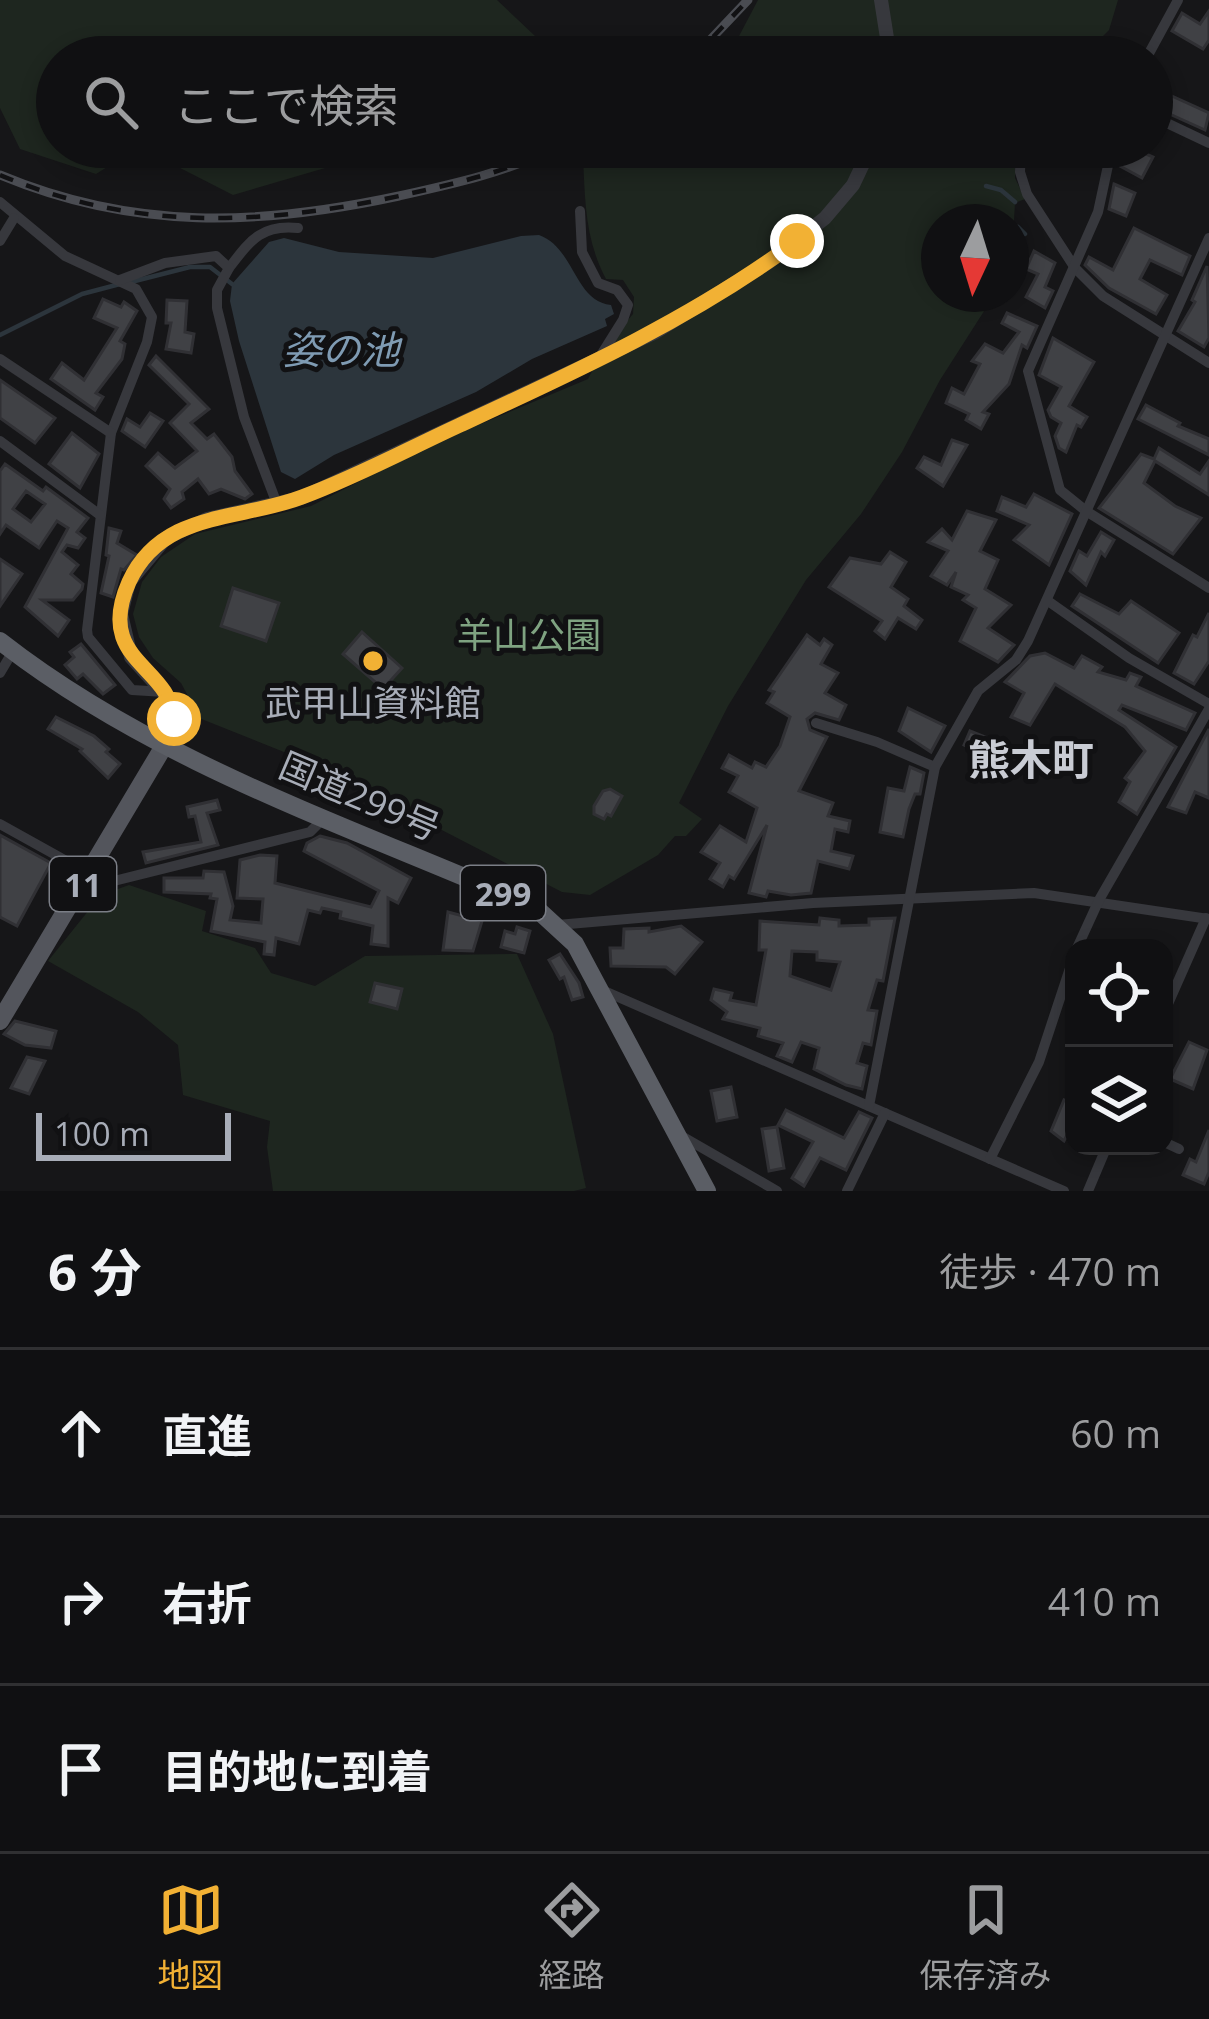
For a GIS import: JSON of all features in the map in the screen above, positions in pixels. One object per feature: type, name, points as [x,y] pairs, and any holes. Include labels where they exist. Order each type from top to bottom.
[{"type":"highway","name":"国道299号","points":[[6,646],[76,696],[164,746],[515,899],[557,925],[575,944],[602,990],[707,1191]]},
{"type":"main road","name":"11","points":[[0,1021],[164,746]]},
{"type":"street","points":[[881,0],[887,36]]},
{"type":"street","points":[[1158,36],[1178,0]]},
{"type":"street","points":[[1173,126],[1209,143]]},
{"type":"street","points":[[164,746],[174,719],[173,704],[131,657],[121,614],[129,582],[175,531],[301,498],[654,333],[797,241],[825,218],[861,168]]},
{"type":"street","points":[[1020,168],[1028,194],[1075,268],[1103,296],[1209,363]]},
{"type":"street","points":[[1107,168],[1098,212],[1028,371],[1060,490],[1086,512],[1209,588]]},
{"type":"street","points":[[0,202],[65,256],[136,289],[152,317],[147,342],[111,433],[88,637],[132,691],[165,692]]},
{"type":"street","points":[[580,211],[582,252],[590,268],[598,283],[616,290],[628,305],[596,363]]},
{"type":"street","points":[[0,241],[14,218]]},
{"type":"street","points":[[278,505],[244,417],[217,308],[217,290],[260,231],[298,228]]},
{"type":"street","points":[[869,1106],[935,767],[978,691],[1016,660],[1048,601],[1209,238]]},
{"type":"street","points":[[120,280],[182,260],[217,256],[229,268]]},
{"type":"street","points":[[0,359],[111,433]]},
{"type":"street","points":[[0,441],[100,515]]},
{"type":"street","points":[[1048,601],[1209,706],[1081,939]]},
{"type":"street","points":[[0,673],[6,646]]},
{"type":"street","points":[[816,723],[935,767]]},
{"type":"street","points":[[0,824],[106,883],[310,832],[325,817]]},
{"type":"street","points":[[557,925],[1034,892],[1208,919],[1173,994]]},
{"type":"street","points":[[990,1159],[1039,1062],[1065,983]]},
{"type":"street","points":[[602,990],[1064,1191]]},
{"type":"street","points":[[847,1191],[885,1113]]},
{"type":"street","points":[[676,1132],[777,1191]]},
{"type":"street","points":[[1173,1146],[1179,1149]]},
{"type":"street","points":[[1088,1191],[1103,1155]]},
{"type":"green space","points":[[0,0],[497,0],[535,36],[36,36],[36,154],[20,149],[0,108]]},
{"type":"green space","points":[[758,0],[1118,0],[1103,36],[739,36]]},
{"type":"green space","points":[[180,168],[325,168],[233,195]]},
{"type":"green space","name":"羊山公園","points":[[584,168],[1015,168],[1025,199],[1015,204],[921,204],[921,312],[983,312],[902,452],[861,514],[806,580],[728,706],[679,803],[702,819],[686,836],[675,836],[658,855],[590,895],[562,892],[314,764],[189,714],[181,683],[153,658],[139,637],[133,614],[142,582],[161,557],[195,534],[311,506],[435,443],[588,379],[604,348],[633,314],[634,297],[623,280],[606,279],[590,235]]},
{"type":"green space","points":[[129,885],[206,911],[202,931],[255,948],[271,973],[315,986],[365,956],[517,954],[553,1034],[586,1188],[273,1191],[267,1147],[270,1121],[183,1095],[178,1045],[138,1012],[48,961],[101,895]]},
{"type":"water","name":"姿の池","points":[[539,235],[560,251],[589,294],[611,305],[614,314],[605,319],[607,326],[532,359],[476,392],[334,455],[295,479],[281,472],[230,301],[232,284],[269,242],[284,238],[339,252],[433,258]]},
{"type":"building","points":[[1209,11],[1209,40],[1203,49],[1172,31],[1182,13],[1200,24]]},
{"type":"building","points":[[1173,97],[1209,113],[1205,130],[1173,116]]},
{"type":"building","points":[[1124,168],[1147,168],[1142,178]]},
{"type":"building","points":[[1114,184],[1135,193],[1126,216],[1109,209]]},
{"type":"building","points":[[1134,228],[1190,256],[1182,275],[1150,260],[1140,279],[1167,295],[1156,314],[1109,288],[1085,265],[1089,257],[1113,270]]},
{"type":"building","points":[[1034,251],[1055,263],[1045,287],[1053,291],[1045,308],[1029,299],[1038,274],[1029,270]]},
{"type":"building","points":[[1207,266],[1209,338],[1204,347],[1178,331],[1195,302]]},
{"type":"building","points":[[103,299],[121,307],[124,302],[137,311],[120,341],[125,344],[122,359],[96,393],[103,397],[95,410],[51,379],[62,363],[84,380],[117,328],[94,318]]},
{"type":"building","points":[[167,300],[187,301],[185,332],[194,334],[191,353],[166,349],[171,323],[166,323]]},
{"type":"building","points":[[1007,313],[1037,326],[1027,348],[1022,345],[1009,384],[983,412],[989,414],[981,429],[966,420],[969,414],[946,403],[952,388],[964,394],[980,364],[972,361],[985,344],[1003,353],[1019,332],[1002,323]]},
{"type":"building","points":[[1053,338],[1094,362],[1069,406],[1087,417],[1081,427],[1077,425],[1066,452],[1055,436],[1061,423],[1048,410],[1061,387],[1039,375]]},
{"type":"building","points":[[156,356],[209,409],[191,423],[207,439],[214,434],[232,457],[235,471],[252,494],[245,499],[221,489],[209,494],[198,479],[171,508],[164,499],[170,489],[146,466],[158,453],[175,468],[197,451],[170,423],[189,404],[149,365]]},
{"type":"building","points":[[0,380],[55,418],[35,443],[0,418]]},
{"type":"building","points":[[1146,405],[1209,439],[1209,455],[1138,419]]},
{"type":"building","points":[[150,413],[163,421],[145,447],[122,431],[127,419],[140,427]]},
{"type":"building","points":[[72,433],[99,454],[80,488],[49,464]]},
{"type":"building","points":[[952,440],[967,445],[943,486],[917,468],[924,457],[941,465]]},
{"type":"building","points":[[1159,448],[1200,474],[1209,461],[1209,495],[1155,461],[1144,483],[1201,518],[1173,554],[1099,508],[1141,454],[1154,459]]},
{"type":"building","points":[[5,464],[88,518],[77,532],[85,538],[78,548],[67,545],[62,552],[78,565],[71,574],[83,584],[82,589],[73,600],[42,600],[69,620],[58,636],[25,607],[68,528],[57,521],[39,548],[6,525],[0,534],[0,471]],"holes":[[[26,491],[45,504],[31,522],[13,509]]]},
{"type":"building","points":[[1034,494],[1072,514],[1049,565],[1014,540],[1029,525],[997,511],[1002,497],[1026,507]]},
{"type":"building","points":[[967,511],[996,520],[980,551],[998,560],[985,589],[1011,605],[988,628],[1014,645],[998,662],[960,641],[976,608],[963,600],[968,595],[951,587],[956,572],[947,585],[931,576],[948,551],[928,542],[942,529],[952,540]]},
{"type":"building","points":[[109,528],[121,531],[117,543],[137,555],[121,569],[113,597],[101,593]]},
{"type":"building","points":[[1101,532],[1114,540],[1105,556],[1101,552],[1086,585],[1070,571],[1079,551],[1087,556]]},
{"type":"building","points":[[890,552],[906,562],[891,587],[908,599],[904,606],[922,620],[916,629],[898,618],[885,639],[875,631],[882,621],[829,587],[850,558],[881,564]]},
{"type":"building","points":[[0,559],[22,574],[0,606]]},
{"type":"building","points":[[233,588],[279,603],[266,641],[221,626]]},
{"type":"building","points":[[1080,594],[1119,614],[1131,601],[1179,633],[1158,663],[1072,606]]},
{"type":"building","points":[[1209,613],[1209,661],[1194,684],[1174,673]]},
{"type":"building","name":"武甲山資料館","points":[[362,632],[402,668],[383,689],[343,654]]},
{"type":"building","points":[[807,635],[820,645],[824,639],[832,645],[821,664],[838,673],[825,693],[846,705],[839,720],[815,713],[807,719],[810,730],[827,737],[799,791],[833,803],[828,816],[850,821],[848,832],[835,829],[831,851],[853,856],[849,869],[818,861],[811,893],[768,891],[766,897],[749,893],[767,825],[734,879],[729,876],[723,887],[710,879],[720,863],[701,852],[720,826],[746,842],[757,808],[729,792],[738,776],[722,768],[729,755],[752,768],[755,762],[766,767],[780,746],[790,717],[767,703],[774,692],[769,690]]},
{"type":"building","points":[[81,644],[115,685],[103,694],[83,674],[77,679],[65,665],[74,657],[70,652]]},
{"type":"building","points":[[1045,653],[1074,668],[1082,656],[1102,667],[1098,672],[1126,680],[1130,673],[1141,677],[1136,686],[1195,713],[1186,730],[1122,705],[1119,710],[1176,747],[1137,814],[1119,802],[1130,782],[1125,778],[1145,751],[1125,727],[1055,684],[1030,725],[1011,717],[1024,693],[1005,682],[1030,656]]},
{"type":"building","points":[[908,708],[945,726],[931,752],[899,731]]},
{"type":"building","points":[[56,717],[109,749],[106,752],[120,764],[108,778],[82,749],[48,729]]},
{"type":"building","points":[[1209,729],[1209,798],[1195,792],[1186,813],[1168,807]]},
{"type":"building","points":[[970,731],[1000,743],[991,758],[964,745]]},
{"type":"building","points":[[910,767],[924,773],[903,837],[880,832],[888,788],[904,791]]},
{"type":"building","points":[[610,789],[622,796],[611,816],[604,819],[594,814],[594,806],[603,791]]},
{"type":"building","points":[[217,800],[220,810],[207,813],[218,845],[146,863],[143,852],[201,842],[195,816],[189,817],[187,807]]},
{"type":"building","points":[[0,835],[51,863],[17,926],[0,917]]},
{"type":"building","points":[[320,836],[347,843],[411,878],[398,903],[388,898],[388,946],[371,944],[373,926],[322,908],[320,913],[308,910],[299,944],[276,938],[274,955],[264,954],[265,942],[211,931],[217,899],[210,898],[211,894],[164,892],[164,878],[203,878],[204,871],[224,872],[233,906],[230,920],[261,923],[263,899],[237,898],[240,860],[277,856],[275,883],[371,907],[379,891],[304,851],[307,843]]},
{"type":"building","points":[[448,912],[482,921],[473,951],[443,950]]},
{"type":"building","points":[[820,918],[839,920],[839,926],[895,918],[883,981],[877,980],[868,1010],[877,1011],[871,1045],[863,1043],[857,1063],[867,1066],[862,1089],[814,1069],[819,1048],[801,1042],[792,1062],[777,1056],[783,1043],[758,1036],[760,1028],[723,1019],[727,1012],[711,1000],[714,989],[732,993],[730,1000],[756,1005],[766,950],[759,950],[760,921],[819,925]],"holes":[[[792,951],[817,952],[817,960],[840,962],[831,990],[790,976]]]},
{"type":"building","points":[[681,926],[702,942],[675,974],[666,967],[611,966],[610,948],[623,948],[624,929],[649,928],[649,932]]},
{"type":"building","points":[[517,927],[530,931],[524,953],[501,947],[505,931],[515,934]]},
{"type":"building","points":[[560,954],[583,997],[572,1000],[564,977],[560,979],[549,960]]},
{"type":"building","points":[[375,983],[402,989],[397,1009],[370,1002]]},
{"type":"building","points":[[15,1021],[56,1031],[51,1048],[25,1045],[4,1034]]},
{"type":"building","points":[[1189,1042],[1207,1050],[1193,1089],[1173,1080]]},
{"type":"building","points":[[27,1057],[45,1061],[29,1094],[11,1088]]},
{"type":"building","points":[[731,1087],[737,1117],[717,1121],[711,1091]]},
{"type":"building","points":[[1064,1100],[1065,1100],[1064,1141],[1051,1131]]},
{"type":"building","points":[[786,1110],[844,1138],[859,1112],[872,1118],[846,1170],[820,1158],[804,1186],[792,1178],[813,1142],[778,1125]]},
{"type":"building","points":[[777,1127],[784,1168],[769,1171],[762,1129]]},
{"type":"building","points":[[1209,1130],[1209,1172],[1204,1184],[1183,1175],[1190,1159],[1196,1162]]},
{"type":"waterway","points":[[986,186],[1001,190],[1015,202]]},
{"type":"waterway","points":[[131,282],[190,267],[210,267],[232,284]]},
{"type":"waterway","points":[[0,335],[82,294],[120,284]]},
{"type":"railway","points":[[714,36],[748,0]]},
{"type":"railway","points":[[0,175],[99,206],[197,218],[347,206],[505,168]]},
{"type":"place","name":"武甲山資料館","points":[[373,661]]},
{"type":"district","name":"熊木町","points":[[1031,758]]},
{"type":"route","points":[[174,719],[173,704],[165,692],[131,657],[121,614],[129,582],[166,538],[207,519],[301,498],[596,363],[654,333],[797,241]]}]
